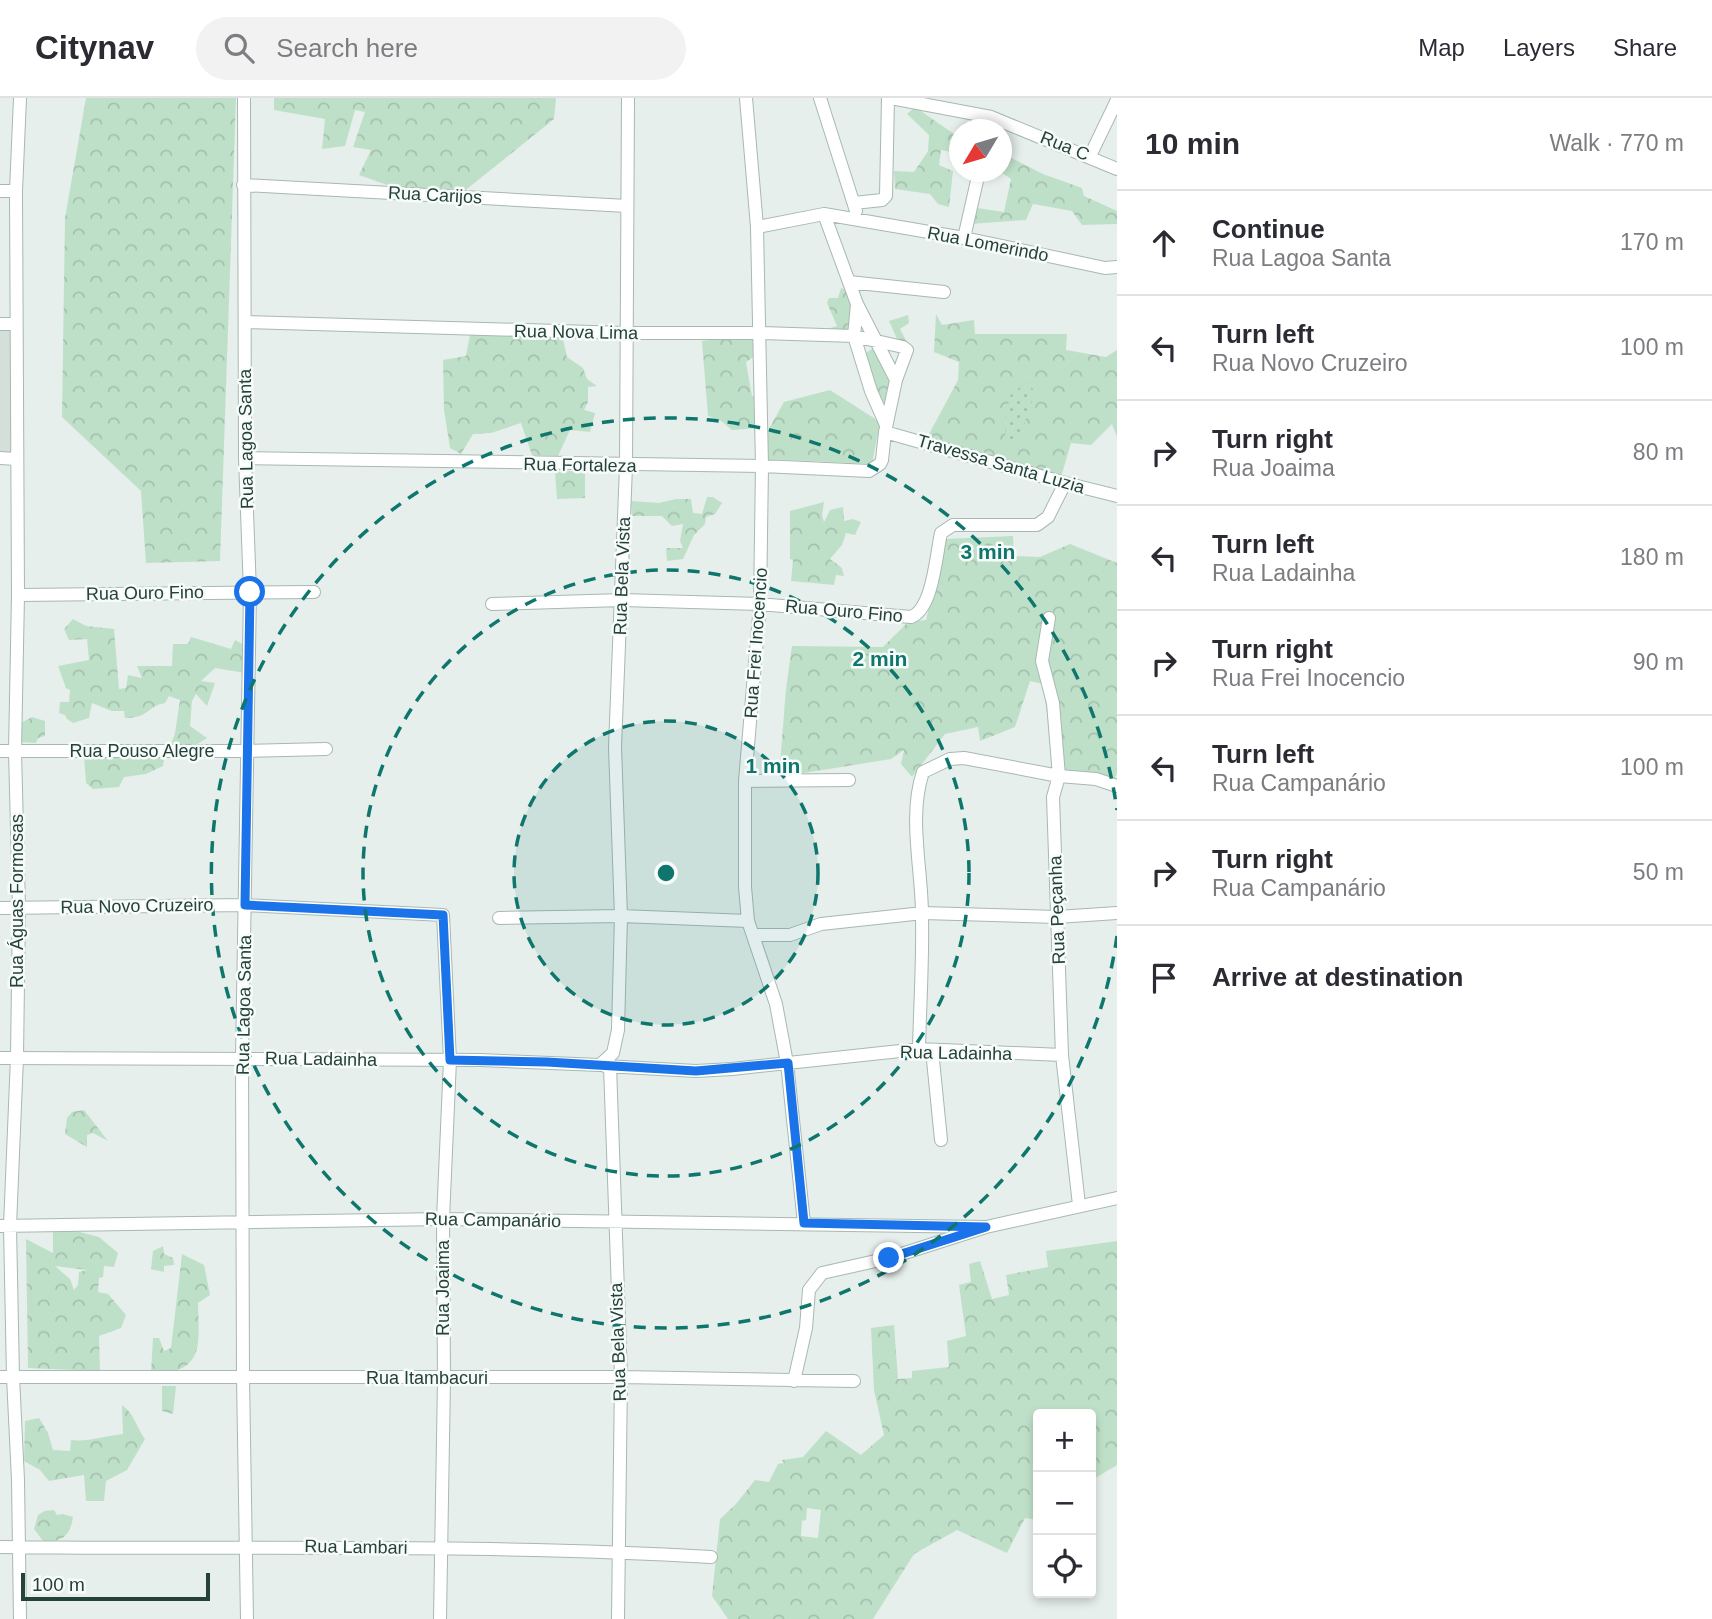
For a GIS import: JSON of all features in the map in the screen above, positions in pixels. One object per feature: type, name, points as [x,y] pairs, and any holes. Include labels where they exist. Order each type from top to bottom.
[{"type":"street","name":"Rua Águas Formosas","points":[[20,98],[16,191],[19,594],[15,751],[19,908],[16,1058],[5,1226],[7,1377],[18,1480],[20,1619]]},
{"type":"street","name":"Rua Lagoa Santa","points":[[244,98],[245,458],[250,592],[242,1058],[247,1619]]},
{"type":"street","name":"Rua Bela Vista","points":[[618,1619],[621,1377],[608,1061],[618,1030],[621,916],[615,747],[626,466],[628,98]]},
{"type":"street","name":"Rua Frei Inocencio","points":[[746,98],[757,227],[762,466],[760,604],[746,781],[744,887],[748,921],[776,1004],[788,1063],[804,1223]]},
{"type":"street","points":[[820,98],[858,221]]},
{"type":"street","points":[[854,203],[882,200],[886,196],[889,98]]},
{"type":"street","name":"Rua C","points":[[889,98],[974,119]]},
{"type":"street","points":[[1090,156],[1117,100]]},
{"type":"street","name":"Rua C","points":[[1012,130],[1090,156],[1117,169]]},
{"type":"street","points":[[964,238],[977,182]]},
{"type":"street","name":"Rua Carijos","points":[[243,185],[627,206]]},
{"type":"street","points":[[0,191],[16,191]]},
{"type":"street","points":[[757,227],[824,214],[857,304],[896,380]]},
{"type":"street","name":"Rua Lomerindo","points":[[824,214],[964,238],[1105,268],[1117,267]]},
{"type":"street","points":[[849,282],[944,292]]},
{"type":"street","points":[[857,304],[854,337],[886,428]]},
{"type":"street","name":"Rua Nova Lima","points":[[245,322],[625,333],[759,333],[854,337],[906,348]]},
{"type":"street","points":[[0,324],[16,324]]},
{"type":"street","name":"Rua Fortaleza","points":[[245,458],[626,466],[762,466],[869,471],[882,460],[896,380],[907,352],[906,348]]},
{"type":"street","name":"Travessa Santa Luzia","points":[[886,428],[1065,483],[1117,496]]},
{"type":"street","points":[[0,458],[16,459]]},
{"type":"street","name":"Rua Ouro Fino","points":[[492,604],[622,600],[760,604],[911,617],[918,615],[927,603],[944,529],[953,525],[1037,525],[1048,517],[1065,483]]},
{"type":"street","name":"Rua Ouro Fino","points":[[19,594],[314,592]]},
{"type":"street","name":"Rua Peçanha","points":[[1049,618],[1042,661],[1054,703],[1059,776],[1053,797],[1062,1055],[1079,1205]]},
{"type":"street","name":"Rua Pouso Alegre","points":[[0,751],[247,751],[326,748]]},
{"type":"street","points":[[941,1140],[926,1050],[923,913],[918,844],[918,788],[923,772],[937,763],[964,758],[1059,776],[1096,779],[1117,786]]},
{"type":"street","points":[[746,781],[849,780]]},
{"type":"street","name":"Rua Novo Cruzeiro","points":[[0,908],[245,905],[443,915]]},
{"type":"street","points":[[752,935],[790,935],[821,924],[923,913],[1057,917],[1117,913]]},
{"type":"street","name":"Rua Joaima","points":[[440,1619],[444,1379],[443,1219],[450,1060],[443,915]]},
{"type":"street","points":[[499,918],[621,916],[748,921]]},
{"type":"street","name":"Rua Ladainha","points":[[0,1058],[608,1061],[696,1071],[926,1050],[1062,1055]]},
{"type":"street","name":"Rua Campanário","points":[[794,1381],[806,1328],[809,1290],[822,1273],[889,1258],[986,1227],[1117,1198]]},
{"type":"street","name":"Rua Campanário","points":[[5,1226],[242,1220],[443,1219],[986,1227]]},
{"type":"street","name":"Rua Itambacuri","points":[[7,1377],[621,1377],[854,1381]]},
{"type":"street","name":"Rua Lambari","points":[[0,1547],[247,1546],[617,1552],[711,1557]]},
{"type":"shaded area","points":[[0,324],[16,324],[16,459],[0,459]]},
{"type":"green space","points":[[86,98],[236,98],[220,561],[146,563],[141,491],[62,417],[65,218]]},
{"type":"green space","points":[[274,98],[556,98],[554,119],[457,197],[399,189],[359,175],[371,150],[353,147],[365,112],[355,110],[345,146],[322,149],[325,119],[274,110]]},
{"type":"green space","points":[[915,107],[949,130],[949,151],[941,150],[939,165],[949,169],[949,182],[952,182],[949,207],[938,204],[930,194],[895,189],[894,171],[914,172],[928,151],[929,135],[907,114]]},
{"type":"green space","points":[[1012,158],[1043,174],[1082,188],[1084,196],[1117,211],[1117,224],[1082,225],[1072,211],[1033,204],[1026,220],[971,224],[977,208],[1004,212],[1012,182]]},
{"type":"green space","points":[[841,288],[849,291],[857,304],[851,334],[829,333],[830,328],[837,326],[827,303],[829,298],[838,298]]},
{"type":"green space","points":[[936,314],[942,325],[974,320],[975,334],[1067,334],[1066,350],[1106,357],[1117,350],[1117,437],[1112,424],[1091,445],[1071,443],[1061,477],[928,436],[958,380],[959,362],[934,352]]},
{"type":"green space","points":[[908,315],[909,323],[900,329],[908,344],[899,343],[889,321]]},
{"type":"green space","points":[[471,329],[562,335],[567,357],[583,368],[587,379],[597,386],[588,387],[588,402],[584,410],[595,413],[590,432],[570,430],[558,456],[532,455],[521,423],[491,433],[473,434],[461,454],[450,448],[444,410],[443,360],[466,356]]},
{"type":"green space","points":[[754,333],[756,355],[746,362],[752,396],[758,396],[758,428],[732,430],[721,421],[708,416],[702,341]]},
{"type":"green space","points":[[876,346],[892,381],[886,415],[863,355]]},
{"type":"green space","points":[[1028,381],[1035,393],[1015,451],[1006,447],[1005,420],[1010,396]]},
{"type":"green space","points":[[830,390],[880,422],[872,464],[767,459],[766,434],[784,402]]},
{"type":"green space","points":[[585,470],[585,498],[557,499],[555,472]]},
{"type":"green space","points":[[707,497],[713,497],[722,503],[715,514],[706,517],[705,524],[694,535],[683,559],[667,561],[666,548],[683,548],[680,541],[683,524],[672,526],[662,516],[632,516],[631,501],[659,503],[676,499],[691,499],[693,513],[702,514]]},
{"type":"green space","points":[[824,502],[824,522],[830,510],[843,507],[844,521],[853,519],[861,522],[855,535],[846,533],[842,545],[830,559],[842,568],[844,576],[836,575],[834,585],[791,581],[793,560],[790,559],[790,511]]},
{"type":"green space","points":[[1013,536],[1014,556],[1040,557],[1070,544],[1117,563],[1117,774],[1114,779],[1063,772],[1050,737],[1043,684],[1030,681],[1015,727],[980,741],[978,727],[945,734],[912,777],[901,764],[904,750],[891,759],[779,777],[792,646],[883,647],[908,622],[926,620],[945,539]]},
{"type":"green space","points":[[73,619],[86,626],[114,629],[119,689],[126,688],[128,675],[142,678],[137,666],[172,666],[173,644],[188,644],[191,637],[231,649],[235,640],[244,645],[245,673],[215,668],[201,681],[215,683],[207,706],[196,694],[192,701],[190,726],[207,738],[193,747],[170,747],[180,700],[169,696],[165,703],[144,714],[125,718],[124,711],[112,711],[92,703],[89,718],[73,723],[59,713],[60,702],[69,702],[70,690],[66,688],[58,666],[89,660],[87,639],[69,640],[64,629]]},
{"type":"green space","points":[[32,717],[45,721],[45,736],[38,738],[36,743],[19,742],[19,724]]},
{"type":"green space","points":[[165,754],[163,766],[146,774],[124,777],[119,787],[93,789],[86,783],[84,755]]},
{"type":"green space","points":[[84,1110],[108,1141],[93,1133],[87,1135],[87,1147],[65,1134],[67,1118],[72,1112]]},
{"type":"green space","points":[[72,1230],[99,1237],[118,1253],[114,1267],[104,1266],[103,1277],[99,1278],[98,1292],[108,1294],[126,1315],[121,1328],[99,1336],[100,1371],[28,1368],[26,1239],[53,1253],[53,1232]],"holes":[[[55,1266],[87,1270],[79,1272],[78,1285],[74,1290],[70,1279]]]},
{"type":"green space","points":[[1117,1241],[1117,1465],[1096,1478],[1096,1409],[1033,1409],[1033,1519],[1025,1518],[1007,1553],[957,1530],[914,1554],[873,1619],[728,1619],[712,1596],[720,1519],[755,1480],[769,1482],[778,1464],[784,1463],[782,1460],[803,1457],[826,1431],[861,1455],[884,1435],[874,1390],[871,1328],[894,1325],[898,1379],[912,1378],[912,1371],[949,1367],[947,1341],[966,1336],[959,1285],[971,1282],[969,1264],[980,1261],[992,1299],[1009,1295],[1006,1275],[1048,1267],[1046,1251]],"holes":[[[807,1508],[821,1510],[818,1538],[801,1536],[802,1521],[806,1520]]]},
{"type":"green space","points":[[163,1246],[164,1254],[173,1258],[174,1265],[164,1266],[164,1272],[151,1269],[153,1251]]},
{"type":"green space","points":[[182,1254],[204,1265],[210,1295],[198,1303],[198,1344],[190,1362],[181,1368],[151,1373],[153,1338],[159,1338],[164,1351],[171,1348]]},
{"type":"green space","points":[[162,1386],[176,1386],[173,1414],[162,1411]]},
{"type":"green space","points":[[122,1405],[133,1417],[145,1439],[127,1470],[106,1481],[104,1501],[86,1501],[84,1475],[49,1481],[40,1470],[24,1461],[25,1421],[39,1418],[48,1433],[53,1450],[70,1451],[71,1440],[90,1440],[123,1434]]},
{"type":"green space","points":[[54,1510],[57,1515],[73,1517],[70,1529],[60,1539],[43,1541],[34,1529],[38,1515]]},
{"type":"route","points":[[250,592],[245,905],[443,915],[450,1060],[547,1062],[696,1071],[788,1063],[804,1223],[986,1227],[889,1258]]}]
